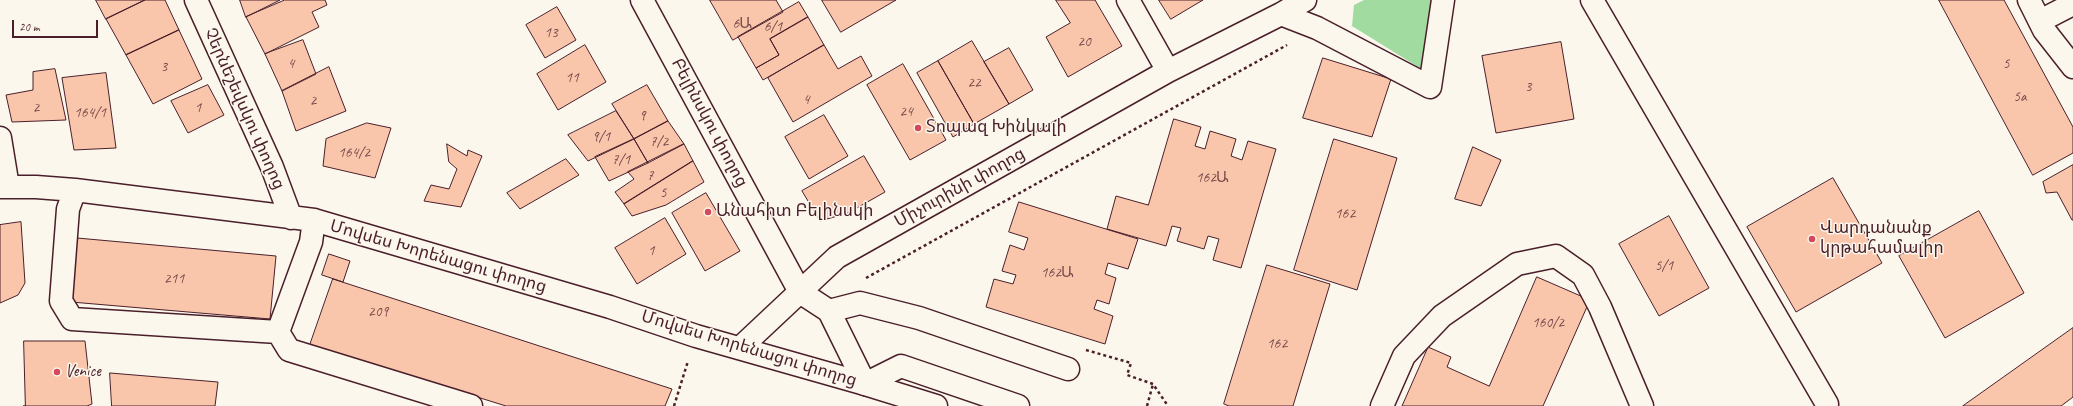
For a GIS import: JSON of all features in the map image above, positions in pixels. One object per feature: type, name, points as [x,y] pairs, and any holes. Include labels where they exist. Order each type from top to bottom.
[{"type":"street","name":"Չերնեշեվսկու փողոց","points":[[196,0],[272,167],[291,218]]},
{"type":"street","name":"Բելինսկու փողոց","points":[[642,0],[800,292],[828,311],[866,384]]},
{"type":"street","points":[[1128,0],[1168,71]]},
{"type":"street","name":"Միչուրինի փողոց","points":[[740,348],[837,257],[1168,71],[1281,14],[1305,0]]},
{"type":"street","points":[[1281,14],[1317,28],[1430,87],[1442,0]]},
{"type":"street","points":[[1592,0],[1827,404]]},
{"type":"street","points":[[2028,0],[2042,25],[2073,67]]},
{"type":"street","points":[[2042,25],[2073,4]]},
{"type":"street","points":[[0,138],[4,187]]},
{"type":"street","name":"Մովսես Խորենացու փողոց","points":[[4,187],[75,190],[314,220],[610,307],[740,348],[866,384],[936,406]]},
{"type":"street","points":[[75,190],[68,209],[61,301],[72,319],[278,332]]},
{"type":"street","points":[[278,332],[311,242],[314,220]]},
{"type":"street","points":[[1382,406],[1404,356],[1442,316],[1517,264],[1556,256],[1583,275],[1600,307],[1642,406]]},
{"type":"street","points":[[828,311],[860,303],[920,318],[1068,369]]},
{"type":"street","points":[[278,332],[289,350],[471,406]]},
{"type":"street","name":"Մովսես Խորենացու փողոց","points":[[866,384],[901,366],[1018,406]]},
{"type":"path","points":[[859,281],[1317,28]]},
{"type":"path","points":[[1078,348],[1131,364],[1127,375],[1153,384],[1168,406]]},
{"type":"path","points":[[674,406],[690,355]]},
{"type":"path","points":[[1147,406],[1153,384]]},
{"type":"green space","points":[[1364,0],[1431,0],[1423,70],[1352,26],[1354,5]]},
{"type":"building","points":[[96,0],[145,0],[106,19]]},
{"type":"building","points":[[145,0],[165,0],[179,30],[126,55],[106,19]]},
{"type":"building","points":[[240,0],[280,0],[246,17]]},
{"type":"building","points":[[285,0],[325,0],[327,5],[312,12],[319,27],[265,54],[246,17]]},
{"type":"building","points":[[710,0],[776,0],[783,12],[733,40]]},
{"type":"building","points":[[822,0],[896,0],[841,32]]},
{"type":"building","points":[[1056,0],[1095,0],[1122,46],[1068,77],[1046,37],[1070,23]]},
{"type":"building","points":[[1159,0],[1203,0],[1171,19]]},
{"type":"building","points":[[1939,0],[2004,0],[2073,127],[2073,153],[2033,175]]},
{"type":"building","points":[[799,2],[808,17],[770,39],[779,55],[756,68],[738,37]]},
{"type":"building","points":[[557,7],[576,40],[545,58],[526,25]]},
{"type":"building","points":[[808,17],[824,45],[763,80],[756,68],[779,55],[770,39]]},
{"type":"building","points":[[179,30],[202,79],[153,104],[126,55]]},
{"type":"building","points":[[303,40],[316,74],[282,91],[265,54]]},
{"type":"building","points":[[972,41],[1009,104],[974,124],[938,61]]},
{"type":"building","points":[[1561,42],[1574,119],[1496,133],[1482,56]]},
{"type":"building","points":[[585,45],[606,82],[558,110],[537,74]]},
{"type":"building","points":[[824,45],[838,69],[861,56],[872,76],[793,122],[768,78]]},
{"type":"building","points":[[1009,48],[1033,90],[1009,104],[984,62]]},
{"type":"building","points":[[1323,58],[1391,79],[1372,137],[1303,118]]},
{"type":"building","points":[[938,61],[974,124],[953,137],[917,73]]},
{"type":"building","points":[[903,64],[946,140],[910,160],[867,85]]},
{"type":"building","points":[[329,67],[346,111],[296,131],[282,91]]},
{"type":"building","points":[[55,69],[66,120],[12,122],[6,95],[33,90],[33,72]]},
{"type":"building","points":[[106,73],[116,148],[74,150],[62,78]]},
{"type":"building","points":[[208,85],[224,115],[188,133],[171,101]]},
{"type":"building","points":[[647,85],[668,121],[634,139],[612,104]]},
{"type":"building","points":[[616,111],[634,139],[588,161],[568,135]]},
{"type":"building","points":[[824,115],[848,156],[809,179],[785,137]]},
{"type":"building","points":[[1174,119],[1201,127],[1195,146],[1205,149],[1210,131],[1236,139],[1231,156],[1242,160],[1248,141],[1276,149],[1241,268],[1213,260],[1219,239],[1208,236],[1204,249],[1177,241],[1181,228],[1172,226],[1166,246],[1107,229],[1116,196],[1148,205]]},
{"type":"building","points":[[668,121],[684,144],[648,163],[634,139]]},
{"type":"building","points":[[367,123],[391,128],[375,178],[323,166],[326,139]]},
{"type":"building","points":[[634,139],[648,163],[609,181],[595,157]]},
{"type":"building","points":[[1334,139],[1397,158],[1357,290],[1294,270]]},
{"type":"building","points":[[447,144],[467,156],[468,150],[482,156],[461,207],[424,201],[431,185],[449,189],[457,169],[449,162]]},
{"type":"building","points":[[684,144],[693,161],[624,204],[615,192],[634,179],[628,172]]},
{"type":"building","points":[[1473,147],[1501,160],[1481,206],[1455,199]]},
{"type":"building","points":[[864,156],[885,192],[848,213],[820,221],[802,191]]},
{"type":"building","points":[[566,159],[579,175],[520,209],[507,193]]},
{"type":"building","points":[[693,161],[704,182],[666,205],[632,216],[624,204]]},
{"type":"building","points":[[2073,165],[2072,220],[2057,192],[2046,193],[2043,182]]},
{"type":"building","points":[[1833,178],[1882,263],[1796,312],[1747,227]]},
{"type":"building","points":[[706,193],[740,251],[705,271],[672,213]]},
{"type":"building","points":[[1019,202],[1138,239],[1128,269],[1108,263],[1105,274],[1116,278],[1109,304],[1097,300],[1094,309],[1113,316],[1105,344],[986,307],[994,279],[1013,284],[1016,275],[1002,271],[1010,245],[1024,250],[1028,238],[1009,232]]},
{"type":"building","points":[[1979,211],[2024,293],[1945,338],[1899,256]]},
{"type":"building","points":[[1669,216],[1709,288],[1659,316],[1619,244]]},
{"type":"building","points":[[665,218],[686,254],[637,284],[615,248]]},
{"type":"building","points":[[21,222],[25,283],[18,295],[0,303],[0,225]]},
{"type":"building","points":[[77,238],[276,256],[270,319],[71,302]]},
{"type":"building","points":[[329,254],[350,261],[343,282],[322,275]]},
{"type":"building","points":[[1267,265],[1330,284],[1293,406],[1229,406],[1224,404]]},
{"type":"building","points":[[1537,277],[1590,300],[1543,406],[1402,406],[1428,347],[1451,357],[1447,367],[1489,386]]},
{"type":"building","points":[[333,279],[672,389],[665,406],[506,406],[310,345]]},
{"type":"building","points":[[2073,328],[2073,397],[2061,406],[1963,406]]},
{"type":"building","name":"Venice","points":[[24,341],[85,341],[92,404],[87,406],[25,406]]},
{"type":"building","points":[[110,373],[218,382],[215,406],[112,406]]},
{"type":"place","name":"Տոպազ Խինկալի","points":[[918,128]]},
{"type":"place","name":"Անահիտ Բելինսկի","points":[[708,212]]},
{"type":"place","name":"Վարդանանք կրթահամալիր","points":[[1812,239]]},
{"type":"place","name":"Venice","points":[[57,372]]}]
